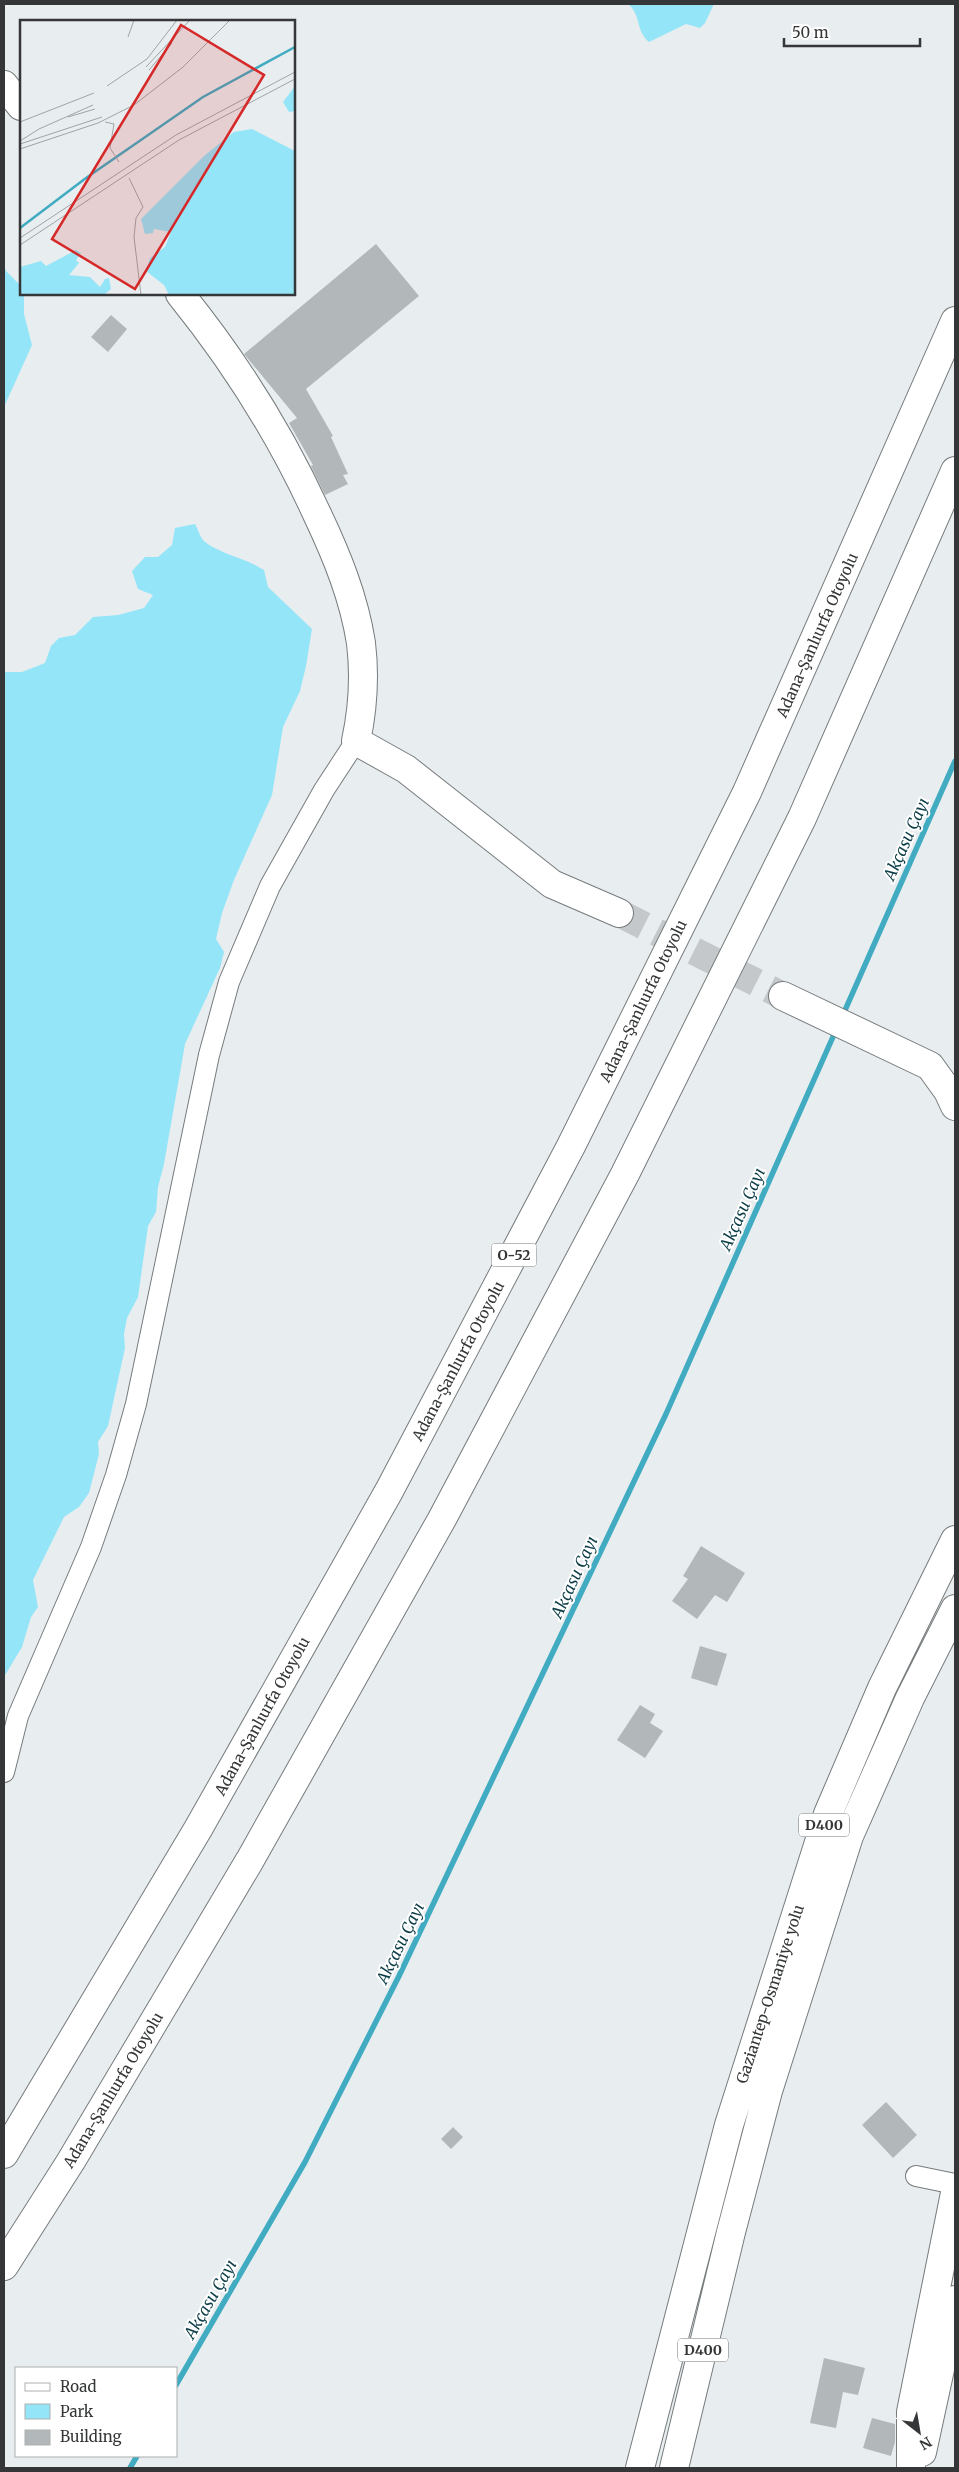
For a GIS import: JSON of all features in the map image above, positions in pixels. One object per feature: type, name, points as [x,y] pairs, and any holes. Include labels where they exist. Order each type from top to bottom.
[{"type":"main road","points":[[4,85],[20,105]]},
{"type":"main road","points":[[181,295],[243,377],[280,440],[336,555],[354,606],[361,643],[363,706],[356,741],[406,769],[552,884],[620,914]]},
{"type":"main road","name":"Adana-Şanlıurfa Otoyolu","points":[[4,2154],[198,1829],[384,1499],[571,1146],[747,792],[955,321]]},
{"type":"main road","name":"Adana-Şanlıurfa Otoyolu","points":[[4,2266],[71,2160],[250,1860],[442,1519],[625,1174],[802,818],[955,470]]},
{"type":"main road","points":[[783,996],[930,1066],[948,1091],[955,1106]]},
{"type":"main road","name":"Gaziantep-Osmaniye yolu","points":[[640,2468],[729,2125],[828,1814],[882,1688],[955,1540]]},
{"type":"main road","name":"Gaziantep-Osmaniye yolu","points":[[674,2468],[731,2232],[768,2091],[849,1836],[910,1698],[955,1609]]},
{"type":"main road","points":[[911,2468],[911,2412],[955,2193]]},
{"type":"main road","points":[[919,2468],[955,2300]]},
{"type":"street","points":[[4,1772],[18,1716],[91,1547],[116,1475],[136,1404],[209,1055],[229,982],[270,886],[324,790],[356,741]]},
{"type":"street","points":[[916,2176],[955,2184]]},
{"type":"green space","points":[[628,4],[714,4],[705,23],[700,28],[686,24],[649,42],[642,33],[635,13]]},
{"type":"green space","points":[[4,265],[6,271],[20,285],[20,295],[24,295],[24,314],[32,345],[4,407]]},
{"type":"green space","points":[[195,524],[204,541],[210,545],[264,570],[268,587],[312,629],[306,666],[300,691],[283,727],[272,795],[234,880],[222,913],[216,939],[224,952],[220,968],[185,1044],[164,1164],[158,1187],[156,1212],[148,1226],[138,1297],[127,1318],[124,1334],[125,1348],[108,1426],[98,1442],[99,1454],[89,1493],[79,1507],[64,1517],[33,1580],[38,1607],[31,1617],[22,1647],[4,1677],[4,672],[22,672],[45,663],[51,646],[59,638],[75,635],[93,617],[118,615],[144,608],[153,595],[138,589],[132,571],[145,557],[158,557],[172,545],[175,528]]},
{"type":"building","points":[[376,244],[419,296],[306,389],[333,436],[331,437],[348,474],[343,475],[348,484],[325,495],[311,466],[313,465],[289,423],[297,418],[244,354]]},
{"type":"building","points":[[111,315],[127,329],[108,352],[91,337]]},
{"type":"building","points":[[701,1546],[745,1573],[727,1602],[715,1595],[697,1619],[672,1601],[688,1579],[683,1576]]},
{"type":"building","points":[[700,1646],[727,1654],[717,1686],[691,1678]]},
{"type":"building","points":[[640,1705],[655,1714],[650,1723],[663,1731],[645,1758],[617,1740]]},
{"type":"building","points":[[886,2102],[917,2135],[893,2158],[862,2125]]},
{"type":"building","points":[[453,2127],[463,2137],[451,2149],[441,2139]]},
{"type":"building","points":[[824,2358],[865,2368],[858,2395],[843,2392],[836,2428],[810,2423]]},
{"type":"building","points":[[872,2418],[895,2424],[895,2442],[891,2456],[863,2448]]},
{"type":"waterway","name":"Akçasu Çayı","points":[[842,1017],[955,761]]},
{"type":"waterway","name":"Akçasu Çayı","points":[[178,2382],[305,2162],[399,1976],[666,1414],[836,1030]]},
{"type":"waterway","name":"Akçasu Çayı","points":[[130,2468],[136,2457]]},
{"type":"tunnel","points":[[619,913],[783,996]]}]
